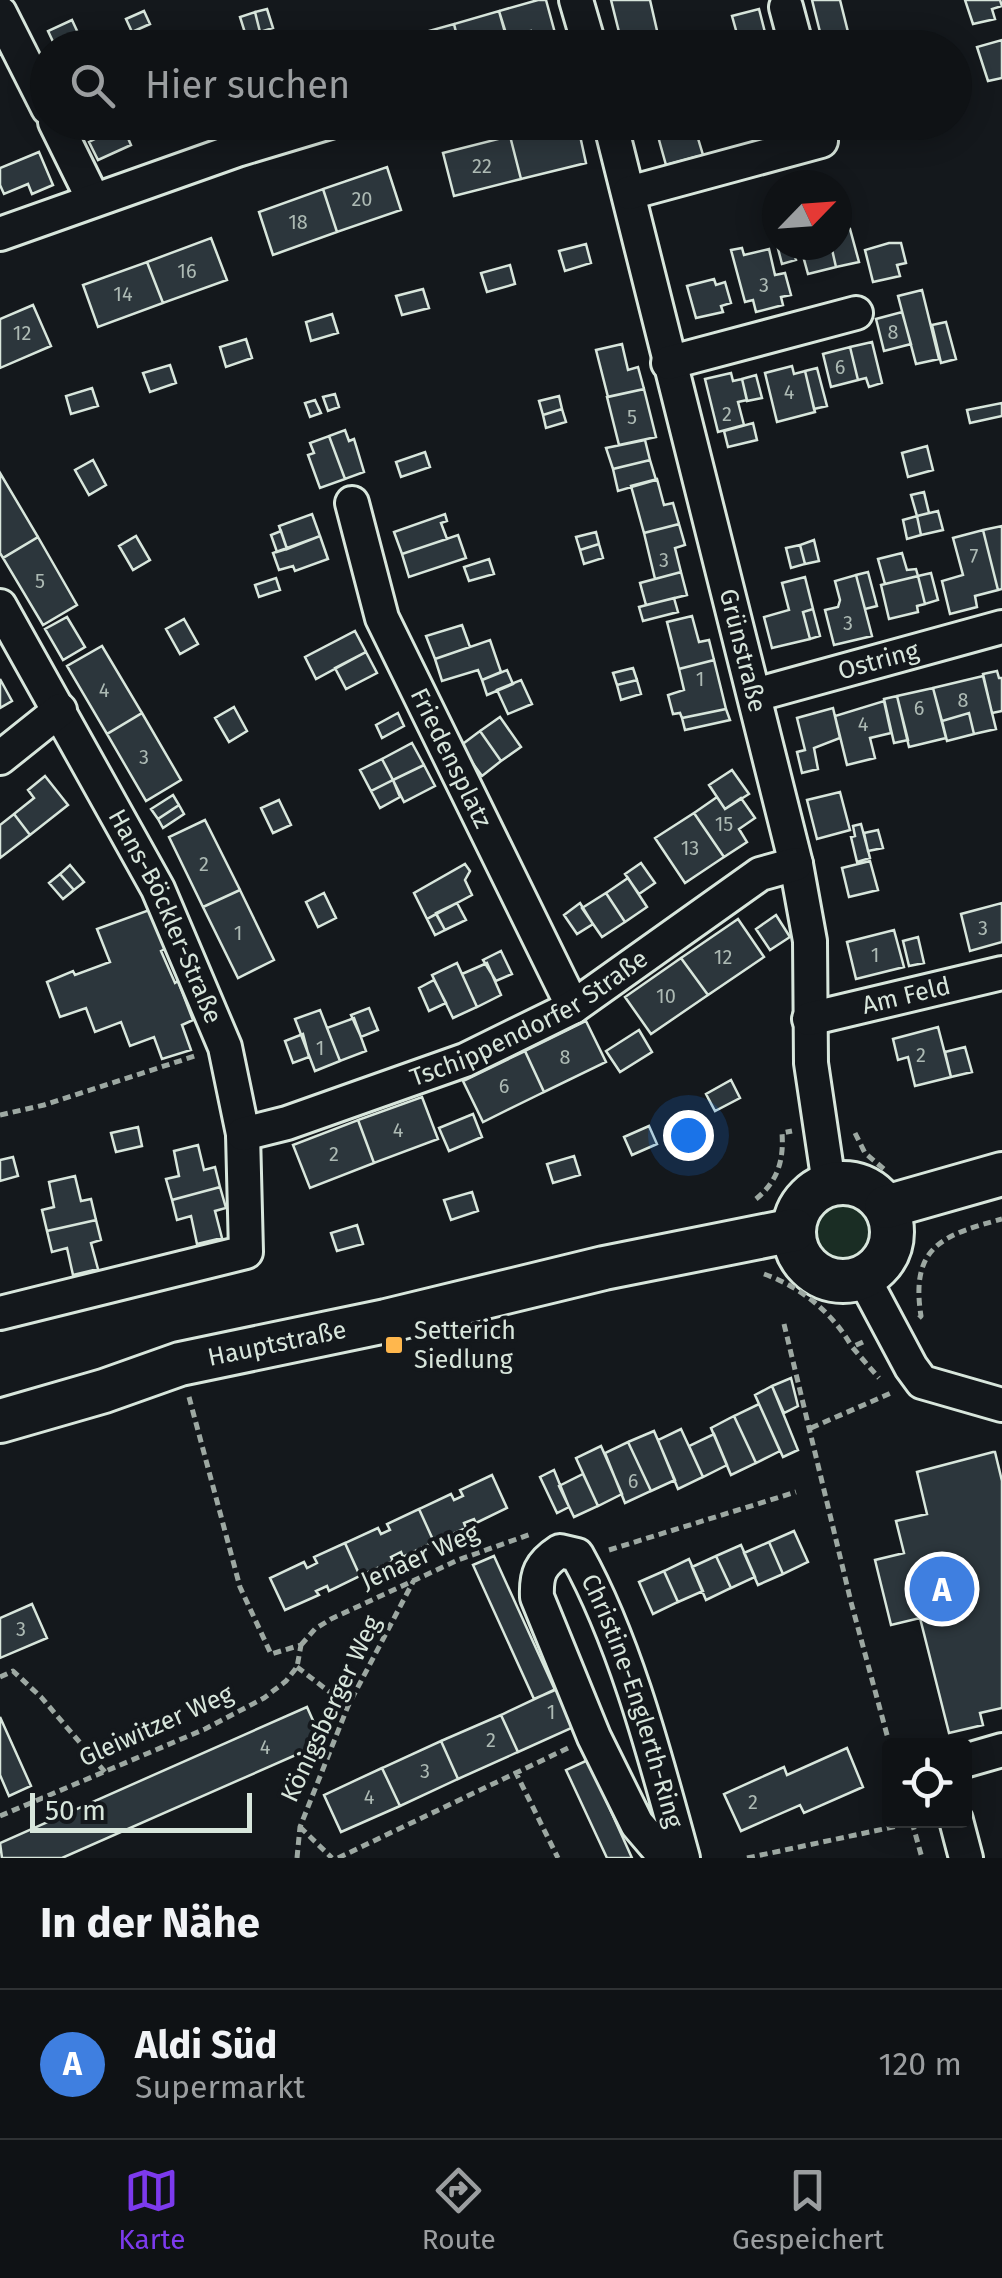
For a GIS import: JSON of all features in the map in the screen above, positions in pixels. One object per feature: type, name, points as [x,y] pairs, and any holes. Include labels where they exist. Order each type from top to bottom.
[{"type":"main road","points":[[886,1208],[1002,1174]]},
{"type":"main road","points":[[856,1183],[868,1188],[886,1208],[892,1220],[890,1248],[884,1260],[863,1278],[847,1282],[830,1280],[803,1262],[794,1230],[804,1201],[814,1191],[829,1184],[856,1183]]},
{"type":"main road","name":"Hauptstraße","points":[[0,1421],[180,1364],[386,1321],[604,1268],[794,1230]]},
{"type":"street","points":[[576,0],[585,30]]},
{"type":"street","points":[[786,7],[792,30]]},
{"type":"street","points":[[0,13],[30,72]]},
{"type":"street","points":[[64,140],[93,199]]},
{"type":"street","points":[[0,234],[275,140]]},
{"type":"street","name":"Grünstraße","points":[[615,140],[796,864],[810,942],[811,1063],[829,1184]]},
{"type":"street","points":[[629,194],[821,140]]},
{"type":"street","points":[[668,363],[856,313]]},
{"type":"street","name":"Friedensplatz","points":[[352,503],[382,618],[573,1007]]},
{"type":"street","name":"Hans-Böckler-Straße","points":[[0,606],[158,889],[225,1046],[244,1134],[246,1252],[0,1313]]},
{"type":"street","name":"Ostring","points":[[755,695],[1002,626]]},
{"type":"street","points":[[0,758],[60,710]]},
{"type":"street","name":"Tschippendorfer Straße","points":[[244,1134],[288,1124],[464,1060],[573,1007],[760,874],[796,864]]},
{"type":"street","name":"Am Feld","points":[[809,1020],[1002,973]]},
{"type":"street","points":[[863,1278],[922,1382],[1002,1405]]},
{"type":"street","name":"Christine-Englerth-Ring","points":[[666,1858],[637,1824],[594,1737],[537,1597],[536,1576],[544,1561],[568,1553],[596,1588],[636,1700],[683,1858]]},
{"type":"street","points":[[972,1759],[1002,1750]]},
{"type":"street","points":[[958,1828],[966,1858]]},
{"type":"path","points":[[0,1115],[44,1105],[225,1046]]},
{"type":"path","points":[[968,1228],[1002,1218]]},
{"type":"path","points":[[784,1324],[888,1738]]},
{"type":"path","points":[[180,1364],[240,1586],[271,1654],[302,1645],[297,1668],[348,1706]]},
{"type":"path","points":[[811,1428],[894,1391],[904,1398]]},
{"type":"path","points":[[568,1553],[614,1549],[796,1492]]},
{"type":"path","name":"Jenaer Weg","points":[[302,1645],[315,1629],[331,1619],[458,1560],[530,1534],[568,1553]]},
{"type":"path","name":"Königsberger Weg","points":[[297,1858],[300,1826],[348,1706],[414,1580]]},
{"type":"path","name":"Gleiwitzer Weg","points":[[0,1816],[205,1728],[264,1698],[297,1668]]},
{"type":"path","points":[[0,1677],[13,1671],[41,1696],[106,1772]]},
{"type":"path","points":[[300,1826],[335,1858],[594,1737]]},
{"type":"path","points":[[515,1771],[558,1858]]},
{"type":"path","points":[[747,1858],[884,1828]]},
{"type":"path","points":[[914,1828],[922,1858]]},
{"type":"green space","points":[[844,1199],[867,1209],[877,1232],[867,1255],[844,1265],[821,1255],[811,1232],[821,1209]]},
{"type":"building","points":[[546,0],[554,30],[504,30],[499,11]]},
{"type":"building","points":[[611,0],[650,0],[657,30],[618,30]]},
{"type":"building","points":[[812,0],[840,0],[848,30],[820,30]]},
{"type":"building","points":[[965,0],[1000,0],[1002,6],[992,9],[995,19],[973,24]]},
{"type":"building","points":[[267,9],[273,28],[260,30],[255,12]]},
{"type":"building","points":[[759,9],[764,30],[736,30],[732,16]]},
{"type":"building","points":[[144,11],[150,24],[131,30],[126,19]]},
{"type":"building","points":[[499,11],[505,30],[456,30],[454,24]]},
{"type":"building","points":[[255,12],[260,30],[244,30],[240,17]]},
{"type":"building","points":[[72,20],[77,30],[50,30]]},
{"type":"building","points":[[454,24],[456,30],[432,30]]},
{"type":"building","points":[[1002,40],[1002,78],[988,81],[977,47]]},
{"type":"building","points":[[129,140],[131,145],[98,160],[89,142]]},
{"type":"building","points":[[494,140],[511,140],[521,179],[454,196],[443,153]]},
{"type":"building","points":[[511,140],[581,140],[586,163],[521,179]]},
{"type":"building","points":[[659,140],[698,140],[703,155],[666,165]]},
{"type":"building","points":[[39,152],[53,185],[32,194],[28,184],[4,194],[0,168]]},
{"type":"building","points":[[387,167],[401,210],[337,232],[323,189]]},
{"type":"building","points":[[323,189],[337,232],[273,255],[259,212]]},
{"type":"building","points":[[852,236],[859,262],[836,267],[834,260],[852,260]]},
{"type":"building","points":[[211,238],[227,280],[163,303],[147,262]]},
{"type":"building","points":[[901,243],[906,263],[897,265],[900,276],[873,282],[865,250]]},
{"type":"building","points":[[586,244],[591,263],[565,271],[559,251]]},
{"type":"building","points":[[742,248],[744,255],[762,251],[762,260],[772,260],[775,275],[785,273],[791,295],[781,297],[783,305],[756,312],[753,300],[745,302],[731,250]]},
{"type":"building","points":[[804,260],[834,260],[836,267],[808,274]]},
{"type":"building","points":[[147,262],[163,303],[98,327],[83,285]]},
{"type":"building","points":[[510,265],[515,284],[487,292],[481,273]]},
{"type":"building","points":[[714,279],[716,285],[725,282],[731,303],[721,306],[723,312],[696,318],[687,286]]},
{"type":"building","points":[[423,289],[429,308],[402,315],[396,296]]},
{"type":"building","points":[[922,290],[939,359],[916,364],[898,296]]},
{"type":"building","points":[[33,305],[51,346],[0,368],[0,319]]},
{"type":"building","points":[[902,312],[911,344],[884,351],[876,319]]},
{"type":"building","points":[[332,314],[338,333],[311,341],[306,322]]},
{"type":"building","points":[[946,322],[956,359],[941,363],[932,325]]},
{"type":"building","points":[[246,339],[252,358],[226,367],[220,347]]},
{"type":"building","points":[[872,342],[882,383],[869,387],[866,378],[858,380],[850,347]]},
{"type":"building","points":[[622,344],[628,370],[638,367],[644,389],[608,397],[596,350]]},
{"type":"building","points":[[850,347],[858,380],[831,387],[823,354]]},
{"type":"building","points":[[170,365],[176,383],[150,392],[143,373]]},
{"type":"building","points":[[792,366],[794,374],[805,371],[815,412],[777,422],[765,373]]},
{"type":"building","points":[[817,368],[827,406],[814,409],[805,371]]},
{"type":"building","points":[[731,373],[733,381],[742,379],[747,400],[738,402],[744,425],[718,432],[705,379]]},
{"type":"building","points":[[756,375],[762,398],[747,401],[742,379]]},
{"type":"building","points":[[92,388],[98,406],[71,414],[66,396]]},
{"type":"building","points":[[644,389],[656,437],[619,445],[607,397]]},
{"type":"building","points":[[335,394],[339,407],[328,411],[323,397]]},
{"type":"building","points":[[559,396],[562,409],[543,415],[539,401]]},
{"type":"building","points":[[315,400],[321,413],[310,417],[305,403]]},
{"type":"building","points":[[1002,403],[1002,416],[970,423],[967,410]]},
{"type":"building","points":[[562,409],[566,422],[546,428],[543,415]]},
{"type":"building","points":[[753,423],[757,440],[728,447],[724,431]]},
{"type":"building","points":[[345,430],[349,441],[354,439],[364,472],[345,479],[329,436]]},
{"type":"building","points":[[329,436],[345,479],[320,488],[308,455],[314,453],[310,443]]},
{"type":"building","points":[[645,440],[650,460],[613,469],[606,448]]},
{"type":"building","points":[[927,446],[933,470],[908,477],[902,453]]},
{"type":"building","points":[[425,452],[430,467],[401,477],[396,462]]},
{"type":"building","points":[[93,460],[106,485],[89,495],[75,470]]},
{"type":"building","points":[[650,460],[656,480],[618,491],[613,469]]},
{"type":"building","points":[[0,473],[38,537],[3,558],[0,553]]},
{"type":"building","points":[[657,479],[664,505],[673,503],[679,524],[644,533],[631,486]]},
{"type":"building","points":[[924,492],[929,513],[917,516],[911,495]]},
{"type":"building","points":[[938,511],[943,530],[921,535],[917,516]]},
{"type":"building","points":[[312,514],[320,536],[287,549],[279,526]]},
{"type":"building","points":[[445,514],[447,521],[441,523],[447,539],[402,554],[394,532]]},
{"type":"building","points":[[917,516],[921,535],[907,539],[903,520]]},
{"type":"building","points":[[679,524],[685,545],[675,548],[681,572],[655,579],[644,533]]},
{"type":"building","points":[[1002,526],[1002,589],[998,590],[983,530]]},
{"type":"building","points":[[983,530],[998,590],[975,596],[977,607],[950,614],[942,581],[963,575],[953,538]]},
{"type":"building","points":[[281,531],[287,549],[277,552],[271,535]]},
{"type":"building","points":[[596,532],[599,544],[580,550],[576,537]]},
{"type":"building","points":[[458,535],[466,558],[409,577],[402,554]]},
{"type":"building","points":[[136,536],[150,560],[133,570],[119,546]]},
{"type":"building","points":[[320,536],[328,559],[295,571],[293,566],[279,570],[273,553]]},
{"type":"building","points":[[38,537],[77,605],[43,625],[3,558]]},
{"type":"building","points":[[814,540],[819,561],[805,564],[800,545]]},
{"type":"building","points":[[599,544],[603,558],[584,564],[580,550]]},
{"type":"building","points":[[800,545],[805,564],[791,568],[786,548]]},
{"type":"building","points":[[902,553],[907,570],[916,569],[918,576],[885,584],[878,559]]},
{"type":"building","points":[[489,559],[494,574],[469,581],[464,567]]},
{"type":"building","points":[[681,572],[687,595],[646,605],[640,583]]},
{"type":"building","points":[[868,572],[877,606],[865,609],[856,575]]},
{"type":"building","points":[[931,573],[938,600],[925,604],[918,576]]},
{"type":"building","points":[[856,575],[872,636],[834,645],[825,610],[838,607],[835,581]]},
{"type":"building","points":[[918,576],[925,604],[917,606],[918,612],[889,619],[881,585]]},
{"type":"building","points":[[805,577],[813,609],[803,612],[810,639],[772,648],[764,617],[789,610],[782,583]]},
{"type":"building","points":[[276,578],[280,590],[259,597],[255,585]]},
{"type":"building","points":[[674,598],[678,612],[643,621],[639,607]]},
{"type":"building","points":[[813,609],[820,636],[810,639],[803,612]]},
{"type":"building","points":[[692,616],[699,642],[709,640],[714,660],[679,669],[667,622]]},
{"type":"building","points":[[67,617],[85,647],[63,660],[45,629]]},
{"type":"building","points":[[184,619],[198,644],[180,654],[166,629]]},
{"type":"building","points":[[462,625],[470,647],[435,659],[426,636]]},
{"type":"building","points":[[355,631],[366,652],[316,679],[305,657]]},
{"type":"building","points":[[490,640],[501,672],[482,680],[478,670],[442,681],[435,659]]},
{"type":"building","points":[[102,646],[142,713],[107,734],[67,666]]},
{"type":"building","points":[[366,652],[377,673],[346,689],[335,668]]},
{"type":"building","points":[[714,660],[726,709],[682,718],[680,713],[673,714],[668,695],[684,690],[679,669]]},
{"type":"building","points":[[633,668],[637,680],[617,685],[613,673]]},
{"type":"building","points":[[507,670],[513,684],[487,695],[482,680]]},
{"type":"building","points":[[997,671],[1002,678],[1002,711],[992,713],[983,674]]},
{"type":"building","points":[[983,676],[996,729],[974,734],[969,713],[942,721],[933,688]]},
{"type":"building","points":[[0,679],[12,701],[0,708]]},
{"type":"building","points":[[521,680],[532,704],[508,714],[497,690]]},
{"type":"building","points":[[637,680],[641,694],[621,700],[617,685]]},
{"type":"building","points":[[933,688],[946,738],[909,747],[897,696]]},
{"type":"building","points":[[897,696],[908,740],[894,743],[884,699]]},
{"type":"building","points":[[884,701],[891,733],[870,738],[875,758],[847,765],[835,716]]},
{"type":"building","points":[[234,707],[247,731],[229,742],[215,718]]},
{"type":"building","points":[[833,708],[840,738],[814,748],[818,769],[802,773],[797,752],[805,750],[797,718]]},
{"type":"building","points":[[726,709],[730,720],[685,730],[682,718]]},
{"type":"building","points":[[142,713],[181,780],[146,801],[107,734]]},
{"type":"building","points":[[398,713],[404,726],[382,738],[376,725]]},
{"type":"building","points":[[969,713],[974,734],[947,741],[942,721]]},
{"type":"building","points":[[500,717],[521,747],[501,761],[480,731]]},
{"type":"building","points":[[480,731],[501,761],[482,776],[460,746]]},
{"type":"building","points":[[412,743],[424,765],[393,780],[382,759]]},
{"type":"building","points":[[382,759],[393,780],[371,791],[360,770]]},
{"type":"building","points":[[424,765],[435,786],[404,802],[393,780]]},
{"type":"building","points":[[732,770],[749,794],[725,809],[709,785]]},
{"type":"building","points":[[45,776],[68,805],[30,835],[14,814],[34,798],[28,790]]},
{"type":"building","points":[[393,780],[400,797],[380,808],[371,791]]},
{"type":"building","points":[[840,792],[850,830],[817,839],[807,800]]},
{"type":"building","points":[[173,795],[179,805],[158,819],[151,809]]},
{"type":"building","points":[[717,797],[725,809],[741,798],[755,818],[739,829],[747,842],[724,857],[694,813]]},
{"type":"building","points":[[279,800],[291,825],[273,833],[261,808]]},
{"type":"building","points":[[179,805],[184,814],[163,828],[158,819]]},
{"type":"building","points":[[694,813],[724,857],[685,883],[655,838]]},
{"type":"building","points":[[14,814],[30,835],[0,858],[0,825]]},
{"type":"building","points":[[205,820],[240,890],[203,907],[169,837]]},
{"type":"building","points":[[861,824],[870,858],[857,862],[851,837],[855,836],[853,826]]},
{"type":"building","points":[[878,830],[883,848],[868,851],[864,833]]},
{"type":"building","points":[[870,861],[878,890],[849,897],[842,868]]},
{"type":"building","points":[[641,863],[655,883],[639,894],[625,874]]},
{"type":"building","points":[[465,864],[470,871],[465,880],[472,895],[427,919],[414,893]]},
{"type":"building","points":[[70,865],[84,882],[74,890],[60,874]]},
{"type":"building","points":[[60,874],[74,890],[63,899],[49,883]]},
{"type":"building","points":[[628,878],[647,907],[625,922],[606,893]]},
{"type":"building","points":[[240,890],[274,960],[238,978],[203,907]]},
{"type":"building","points":[[324,893],[336,918],[318,927],[306,902]]},
{"type":"building","points":[[606,893],[625,922],[602,937],[582,908]]},
{"type":"building","points":[[457,903],[466,920],[445,930],[436,913]]},
{"type":"building","points":[[580,903],[593,924],[577,934],[564,915]]},
{"type":"building","points":[[1002,903],[1002,942],[970,951],[961,914]]},
{"type":"building","points":[[152,909],[167,948],[161,951],[193,1020],[182,1025],[191,1050],[162,1059],[154,1037],[130,1046],[121,1022],[95,1032],[86,1008],[60,1017],[47,982],[110,962],[97,929]]},
{"type":"building","points":[[436,914],[445,930],[435,935],[427,919]]},
{"type":"building","points":[[776,915],[790,937],[770,950],[756,929]]},
{"type":"building","points":[[738,919],[764,957],[708,995],[681,958]]},
{"type":"building","points":[[894,930],[904,967],[856,979],[847,942]]},
{"type":"building","points":[[918,937],[924,963],[909,966],[903,941]]},
{"type":"building","points":[[501,951],[512,974],[496,981],[483,960]]},
{"type":"building","points":[[681,958],[708,995],[651,1034],[625,997]]},
{"type":"building","points":[[457,963],[477,1007],[453,1018],[432,975]]},
{"type":"building","points":[[487,963],[501,995],[477,1007],[462,974]]},
{"type":"building","points":[[434,980],[446,1003],[429,1011],[419,988]]},
{"type":"building","points":[[369,1008],[378,1030],[361,1037],[351,1015]]},
{"type":"building","points":[[320,1010],[340,1061],[315,1071],[295,1019]]},
{"type":"building","points":[[354,1018],[366,1051],[340,1061],[327,1028]]},
{"type":"building","points":[[586,1021],[606,1062],[544,1092],[525,1051]]},
{"type":"building","points":[[938,1027],[951,1077],[915,1086],[908,1057],[898,1060],[893,1039]]},
{"type":"building","points":[[639,1030],[652,1052],[620,1072],[606,1051]]},
{"type":"building","points":[[303,1034],[309,1057],[293,1063],[285,1041]]},
{"type":"building","points":[[965,1047],[972,1072],[951,1077],[945,1052]]},
{"type":"building","points":[[525,1051],[544,1092],[483,1122],[463,1081]]},
{"type":"building","points":[[731,1080],[740,1098],[715,1111],[706,1094]]},
{"type":"building","points":[[422,1097],[438,1139],[374,1163],[358,1120]]},
{"type":"building","points":[[473,1114],[482,1137],[449,1151],[439,1128]]},
{"type":"building","points":[[358,1120],[374,1163],[310,1188],[293,1145]]},
{"type":"building","points":[[649,1126],[657,1144],[632,1155],[624,1137]]},
{"type":"building","points":[[138,1127],[142,1146],[116,1152],[111,1133]]},
{"type":"building","points":[[198,1145],[204,1170],[215,1167],[220,1187],[172,1200],[166,1179],[179,1176],[174,1151]]},
{"type":"building","points":[[574,1156],[580,1175],[553,1183],[547,1164]]},
{"type":"building","points":[[13,1157],[18,1176],[0,1181],[0,1160]]},
{"type":"building","points":[[75,1176],[81,1201],[91,1199],[96,1220],[47,1231],[42,1210],[54,1207],[49,1182]]},
{"type":"building","points":[[220,1187],[226,1208],[215,1211],[222,1238],[197,1244],[191,1216],[177,1220],[172,1200]]},
{"type":"building","points":[[472,1192],[478,1211],[451,1220],[444,1200]]},
{"type":"building","points":[[96,1220],[101,1240],[91,1243],[98,1269],[73,1275],[67,1248],[52,1252],[47,1231]]},
{"type":"building","points":[[357,1225],[363,1244],[337,1251],[331,1233]]},
{"type":"building","points":[[791,1378],[798,1406],[784,1413],[772,1386]]},
{"type":"building","points":[[772,1386],[798,1450],[783,1457],[755,1395]]},
{"type":"building","points":[[759,1404],[780,1451],[756,1463],[734,1416]]},
{"type":"building","points":[[734,1416],[756,1463],[731,1475],[711,1428]]},
{"type":"building","points":[[681,1429],[703,1477],[678,1489],[658,1440]]},
{"type":"building","points":[[654,1431],[675,1480],[651,1491],[628,1442]]},
{"type":"building","points":[[714,1434],[727,1465],[703,1477],[689,1446]]},
{"type":"building","points":[[628,1442],[651,1491],[625,1503],[605,1453]]},
{"type":"building","points":[[601,1446],[622,1494],[598,1506],[576,1458]]},
{"type":"building","points":[[995,1452],[1002,1481],[1002,1708],[980,1713],[983,1725],[949,1733],[920,1618],[891,1625],[875,1560],[904,1553],[896,1521],[927,1514],[917,1472]]},
{"type":"building","points":[[554,1470],[569,1507],[557,1513],[540,1477]]},
{"type":"building","points":[[583,1474],[598,1506],[574,1517],[559,1486]]},
{"type":"building","points":[[492,1475],[507,1508],[476,1523],[474,1519],[464,1523],[466,1528],[434,1542],[419,1509],[451,1494],[454,1500],[463,1496],[460,1490]]},
{"type":"building","points":[[419,1509],[434,1542],[403,1557],[401,1552],[391,1557],[393,1561],[360,1576],[345,1543],[378,1528],[381,1534],[390,1530],[387,1524]]},
{"type":"building","points":[[794,1531],[808,1562],[783,1574],[769,1542]]},
{"type":"building","points":[[769,1542],[783,1574],[758,1585],[744,1553]]},
{"type":"building","points":[[345,1543],[360,1576],[329,1591],[327,1586],[316,1591],[319,1595],[285,1610],[270,1578],[304,1562],[307,1568],[317,1563],[314,1557]]},
{"type":"building","points":[[741,1545],[755,1577],[731,1588],[716,1556]]},
{"type":"building","points":[[494,1556],[555,1690],[534,1699],[473,1565]]},
{"type":"building","points":[[716,1556],[731,1588],[706,1600],[692,1567]]},
{"type":"building","points":[[689,1559],[703,1591],[678,1602],[664,1571]]},
{"type":"building","points":[[664,1571],[678,1602],[653,1614],[639,1582]]},
{"type":"building","points":[[32,1604],[47,1638],[0,1658],[0,1618]]},
{"type":"building","points":[[558,1688],[576,1726],[518,1752],[501,1715]]},
{"type":"building","points":[[307,1707],[323,1743],[62,1858],[2,1858],[0,1843]]},
{"type":"building","points":[[501,1715],[518,1752],[458,1779],[441,1741]]},
{"type":"building","points":[[0,1717],[31,1786],[9,1796],[0,1775]]},
{"type":"building","points":[[441,1741],[458,1779],[400,1806],[382,1768]]},
{"type":"building","points":[[847,1748],[863,1787],[804,1813],[800,1805],[741,1831],[724,1794],[784,1767],[787,1775]]},
{"type":"building","points":[[588,1760],[632,1858],[607,1858],[566,1770]]},
{"type":"building","points":[[382,1768],[400,1806],[341,1832],[324,1795]]},
{"type":"place","name":"Setterich Siedlung","points":[[394,1345]]},
{"type":"place","name":"Aldi Süd","points":[[942,1589]]}]
